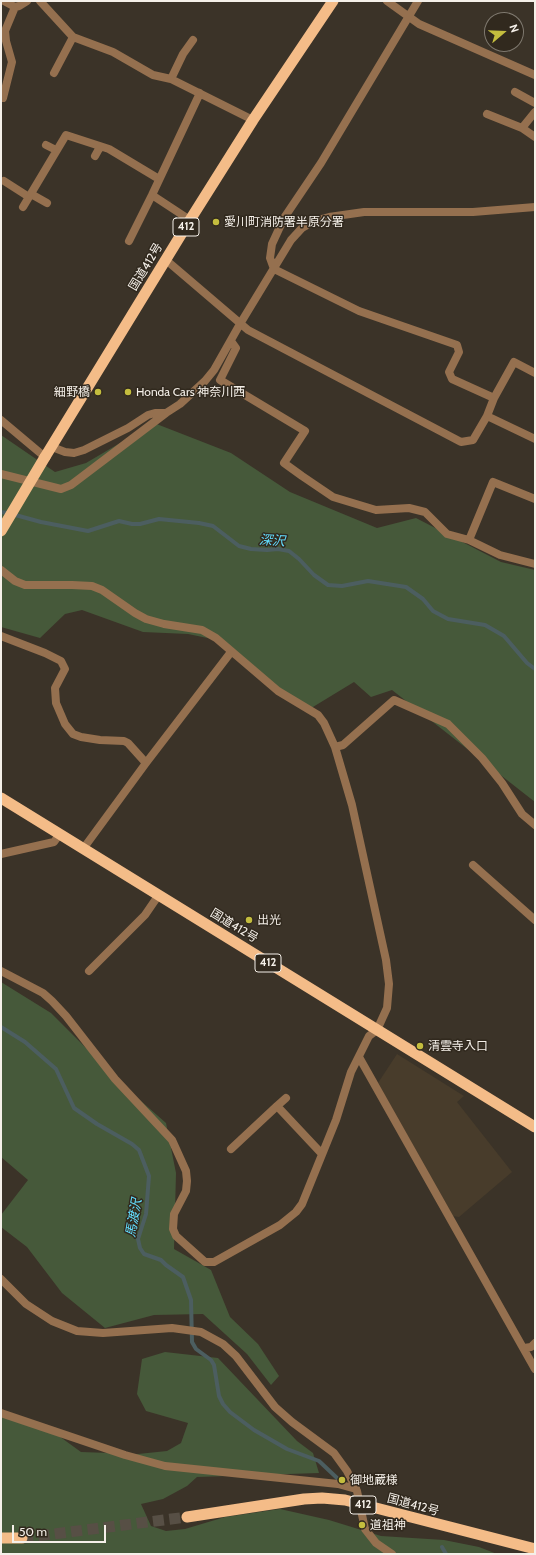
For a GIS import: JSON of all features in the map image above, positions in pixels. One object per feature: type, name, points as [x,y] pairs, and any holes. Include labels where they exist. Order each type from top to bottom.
[{"type":"highway","name":"国道412号","points":[[1,531],[190,220],[253,120],[332,1]]},
{"type":"highway","name":"国道412号","points":[[1,798],[535,1127]]},
{"type":"highway","name":"国道412号","points":[[187,1517],[304,1499],[322,1498],[345,1500],[535,1549]]},
{"type":"highway","points":[[1,1538],[22,1538]]},
{"type":"street","points":[[4,1],[15,7]]},
{"type":"street","points":[[3,98],[12,62],[6,41],[5,30],[15,7],[28,1]]},
{"type":"street","points":[[40,1],[73,37],[113,52],[153,75],[171,79],[253,120]]},
{"type":"street","points":[[387,1],[419,24],[535,75]]},
{"type":"street","points":[[418,1],[342,129],[284,218],[272,244],[270,258],[274,269],[360,311],[458,345],[459,352],[449,372],[452,379],[494,398]]},
{"type":"street","points":[[54,73],[73,37]]},
{"type":"street","points":[[171,79],[183,54],[193,40]]},
{"type":"street","points":[[515,92],[535,103]]},
{"type":"street","points":[[129,241],[200,93]]},
{"type":"street","points":[[522,128],[535,112]]},
{"type":"street","points":[[487,114],[522,128],[535,137]]},
{"type":"street","points":[[23,207],[66,135],[108,149],[159,179]]},
{"type":"street","points":[[46,145],[56,150]]},
{"type":"street","points":[[95,156],[100,147]]},
{"type":"street","points":[[4,181],[47,203]]},
{"type":"street","points":[[152,195],[190,220]]},
{"type":"street","points":[[1,474],[61,489],[71,485],[180,404],[205,382],[214,370],[291,240],[302,228],[314,221],[329,217],[364,212],[473,212],[535,207]]},
{"type":"street","points":[[166,260],[248,330],[461,442],[473,440],[487,416],[494,398],[514,362],[535,373]]},
{"type":"street","points":[[231,341],[236,348],[220,380],[305,431],[284,463],[333,498],[376,510],[409,508],[425,512],[447,534],[469,540],[500,555],[535,564]]},
{"type":"street","points":[[52,447],[65,452],[74,453],[84,450],[128,428],[148,415],[155,413],[166,413]]},
{"type":"street","points":[[487,416],[535,438]]},
{"type":"street","points":[[1,420],[45,457]]},
{"type":"street","points":[[469,540],[493,482],[535,499]]},
{"type":"street","points":[[1,570],[15,581],[25,585],[72,584],[92,586],[102,590],[146,619],[164,624],[202,630],[216,638],[278,691],[318,715],[324,723],[335,748],[357,827],[386,960],[389,984],[387,1008],[377,1030],[369,1036],[351,1072],[336,1120],[302,1204],[296,1212],[280,1225],[214,1262],[205,1262],[176,1236],[173,1229],[174,1214],[186,1191],[186,1171],[172,1140],[115,1079],[66,1016],[52,1001],[43,993],[1,971]]},
{"type":"street","points":[[1,636],[45,653],[61,662],[65,669],[55,688],[56,703],[65,724],[73,734],[94,739],[124,741],[128,743],[146,763]]},
{"type":"street","points":[[83,849],[146,763],[231,652]]},
{"type":"street","points":[[335,748],[343,744],[394,700],[448,724],[482,758],[502,783],[522,814],[535,826]]},
{"type":"street","points":[[1,854],[54,842],[59,835]]},
{"type":"street","points":[[473,865],[535,920]]},
{"type":"street","points":[[89,971],[145,916],[158,896]]},
{"type":"street","points":[[358,1057],[535,1368]]},
{"type":"street","points":[[231,1149],[286,1098]]},
{"type":"street","points":[[277,1106],[322,1154]]},
{"type":"street","points":[[1,1279],[26,1304],[52,1321],[77,1331],[103,1334],[172,1328],[201,1332],[223,1344],[236,1356],[275,1407],[292,1422],[334,1452],[356,1488],[361,1504],[365,1529],[376,1543],[392,1554]]},
{"type":"street","points":[[524,1348],[531,1347],[535,1343]]},
{"type":"street","points":[[1,1413],[125,1455],[165,1466],[338,1484],[356,1488]]},
{"type":"shaded area","points":[[397,1054],[464,1096],[457,1102],[512,1172],[459,1217],[453,1216],[378,1083]]},
{"type":"green space","points":[[154,423],[231,453],[290,492],[377,528],[416,518],[501,562],[535,570],[535,802],[392,690],[371,697],[354,682],[308,710],[273,685],[222,641],[188,634],[143,632],[82,610],[65,614],[40,638],[1,627],[1,435],[55,472],[86,463]]},
{"type":"green space","points":[[1,982],[51,1013],[125,1087],[166,1123],[176,1173],[174,1249],[211,1270],[230,1317],[258,1344],[279,1376],[271,1385],[247,1354],[203,1314],[154,1315],[105,1328],[62,1293],[27,1247],[1,1227],[1,1215],[28,1180],[1,1157]]},
{"type":"green space","points":[[165,1352],[218,1358],[297,1441],[313,1453],[319,1473],[197,1477],[187,1486],[163,1499],[141,1504],[151,1526],[166,1531],[185,1529],[225,1517],[280,1509],[329,1520],[381,1536],[444,1540],[479,1547],[497,1554],[1,1554],[1,1411],[41,1423],[81,1452],[138,1454],[167,1451],[181,1443],[188,1423],[146,1411],[137,1394],[142,1359]]},
{"type":"waterway","name":"深沢","points":[[1,512],[41,522],[88,531],[119,521],[140,524],[159,519],[213,526],[239,546],[251,549],[278,549],[289,551],[314,575],[328,585],[342,586],[368,581],[406,587],[423,599],[433,611],[448,619],[485,625],[504,636],[527,663],[535,669]]},
{"type":"waterway","name":"馬渡沢","points":[[1,1027],[25,1042],[56,1069],[74,1108],[97,1124],[132,1144],[139,1150],[149,1176],[146,1214],[138,1239],[140,1248],[144,1254],[161,1260],[183,1277],[191,1300],[192,1342],[196,1349],[211,1360],[214,1365],[219,1396],[223,1404],[230,1412],[254,1430],[287,1449],[319,1461],[337,1478]]},
{"type":"waterway","name":"馬渡沢","points":[[442,1547],[446,1554]]},
{"type":"tunnel","points":[[22,1538],[187,1517]]},
{"type":"place","name":"愛川町消防署半原分署","points":[[216,222]]},
{"type":"place","name":"細野橋","points":[[98,392]]},
{"type":"place","name":"Honda Cars 神奈川西","points":[[128,392]]},
{"type":"place","name":"出光","points":[[249,920]]},
{"type":"place","name":"清雲寺入口","points":[[420,1046]]},
{"type":"place","name":"御地蔵様","points":[[342,1480]]},
{"type":"place","name":"道祖神","points":[[362,1525]]}]
